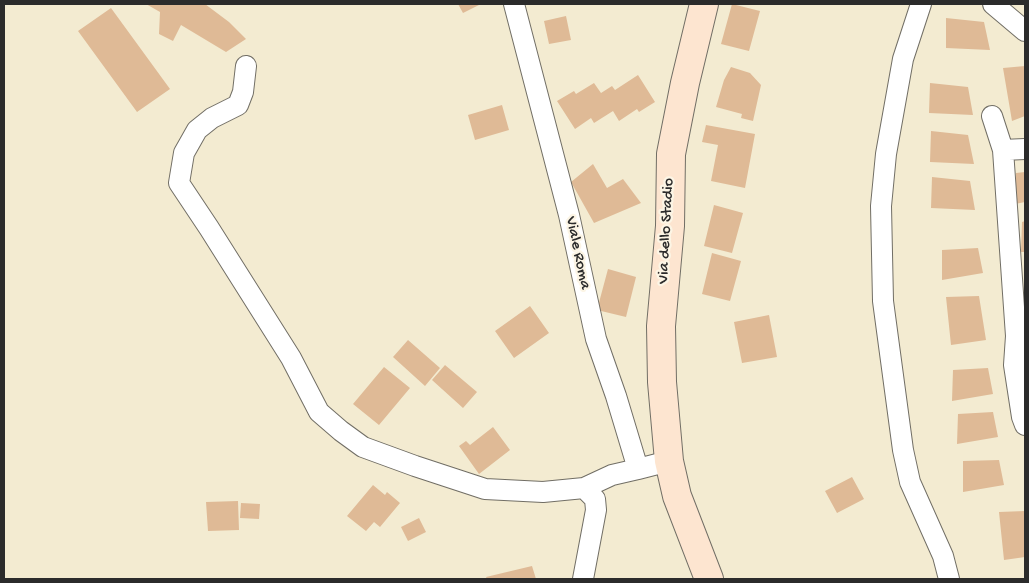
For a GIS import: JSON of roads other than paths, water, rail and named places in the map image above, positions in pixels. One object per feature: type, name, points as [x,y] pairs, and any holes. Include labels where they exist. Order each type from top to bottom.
[{"type":"street","name":"Viale Roma","points":[[514,4],[569,216],[596,339],[616,396],[638,469]]},
{"type":"street","name":"Via dello Stadio","points":[[704,4],[670,154],[670,226],[661,326],[662,382],[669,461],[677,496],[709,579]]},
{"type":"street","points":[[921,4],[903,59],[886,154],[881,206],[883,301],[903,450],[910,482],[943,556],[950,579]]},
{"type":"street","points":[[992,4],[1025,31]]},
{"type":"street","points":[[246,66],[243,92],[238,105],[212,118],[197,130],[184,153],[179,184],[291,358],[319,412],[363,447],[485,489],[543,492],[584,488],[612,475],[669,461]]},
{"type":"street","points":[[992,116],[1003,150],[1016,336],[1014,365],[1022,417],[1025,425]]},
{"type":"street","points":[[1003,150],[1025,149]]},
{"type":"street","points":[[582,579],[596,510],[595,499],[584,488]]}]
